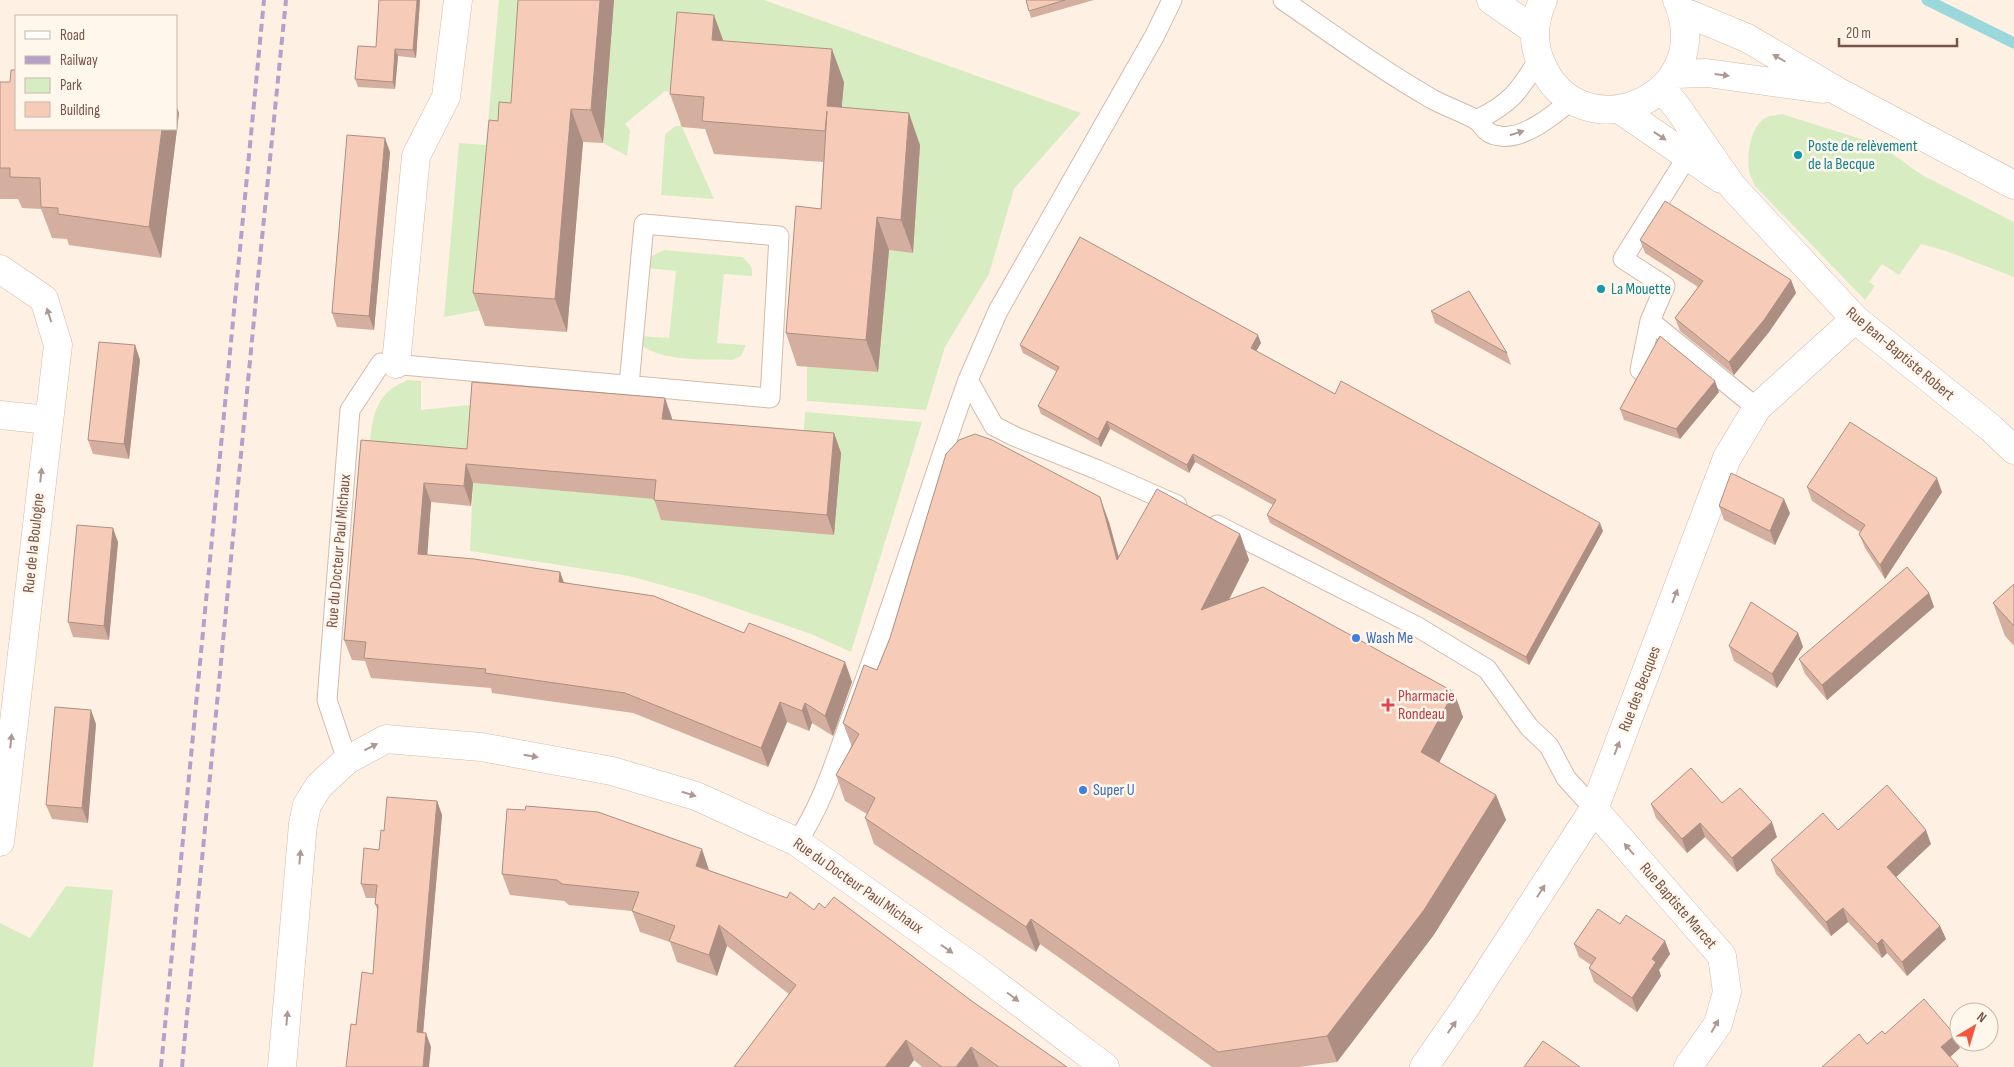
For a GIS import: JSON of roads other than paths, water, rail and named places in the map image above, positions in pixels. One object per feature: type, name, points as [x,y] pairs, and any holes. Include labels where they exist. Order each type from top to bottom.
[{"type":"street","points":[[396,364],[416,156],[446,97],[458,0]]},
{"type":"street","points":[[1491,0],[1534,30]]},
{"type":"street","points":[[1543,0],[1538,11],[1534,30],[1539,59],[1549,78],[1573,100],[1591,107],[1619,109],[1635,106],[1649,99],[1668,82],[1679,64],[1685,33],[1679,5]]},
{"type":"street","points":[[1679,5],[1747,38],[1837,91],[2014,185]]},
{"type":"street","points":[[1668,82],[1706,73],[1837,91]]},
{"type":"street","name":"Rue Jean-Baptiste Robert","points":[[1668,82],[1677,107],[1732,186],[1855,319],[1991,428],[2014,450]]},
{"type":"street","name":"Rue Jean-Baptiste Robert","points":[[1619,109],[1732,186]]},
{"type":"street","name":"Rue de la Boulogne","points":[[0,269],[44,299],[58,345],[0,842]]},
{"type":"street","name":"Rue des Becques","points":[[1424,1067],[1470,1000],[1594,809],[1727,458],[1757,408],[1855,319]]},
{"type":"street","points":[[0,416],[48,420]]},
{"type":"street","name":"Rue du Docteur Paul Michaux","points":[[282,1067],[303,824],[307,805],[319,786],[346,760],[386,739],[481,748],[612,771],[696,796],[797,842],[974,968],[1106,1067]]},
{"type":"street","name":"Rue Baptiste Marcet","points":[[1594,809],[1722,956],[1727,992],[1718,1024],[1688,1067]]},
{"type":"lane","points":[[797,842],[819,804],[873,661],[933,478],[968,380],[998,311],[1155,35],[1172,0]]},
{"type":"lane","points":[[1283,0],[1395,77],[1434,100],[1476,120],[1486,132],[1501,137],[1516,135],[1550,118],[1573,100]]},
{"type":"lane","points":[[1476,120],[1497,111],[1511,100],[1539,59]]},
{"type":"lane","points":[[1640,370],[1650,321],[1665,286],[1623,259],[1687,157]]},
{"type":"lane","name":"Rue du Docteur Paul Michaux","points":[[346,760],[327,700],[350,410],[381,363],[770,398],[779,236],[644,224],[629,385]]},
{"type":"lane","points":[[1650,321],[1757,408]]},
{"type":"lane","points":[[968,380],[994,426],[1193,513],[1416,626],[1487,669],[1529,727],[1550,746],[1566,778],[1594,809]]},
{"type":"waterway","points":[[1927,0],[2014,43]]},
{"type":"railway","points":[[161,1067],[264,0]]},
{"type":"railway","points":[[182,1067],[286,0]]},
{"type":"place","name":"Poste de relèvement de la Becque","points":[[1798,155]]},
{"type":"place","name":"La Mouette","points":[[1601,289]]},
{"type":"place","name":"Wash Me","points":[[1356,638]]},
{"type":"place","name":"Pharmacie Rondeau","points":[[1388,705]]},
{"type":"place","name":"Super U","points":[[1083,790]]}]
